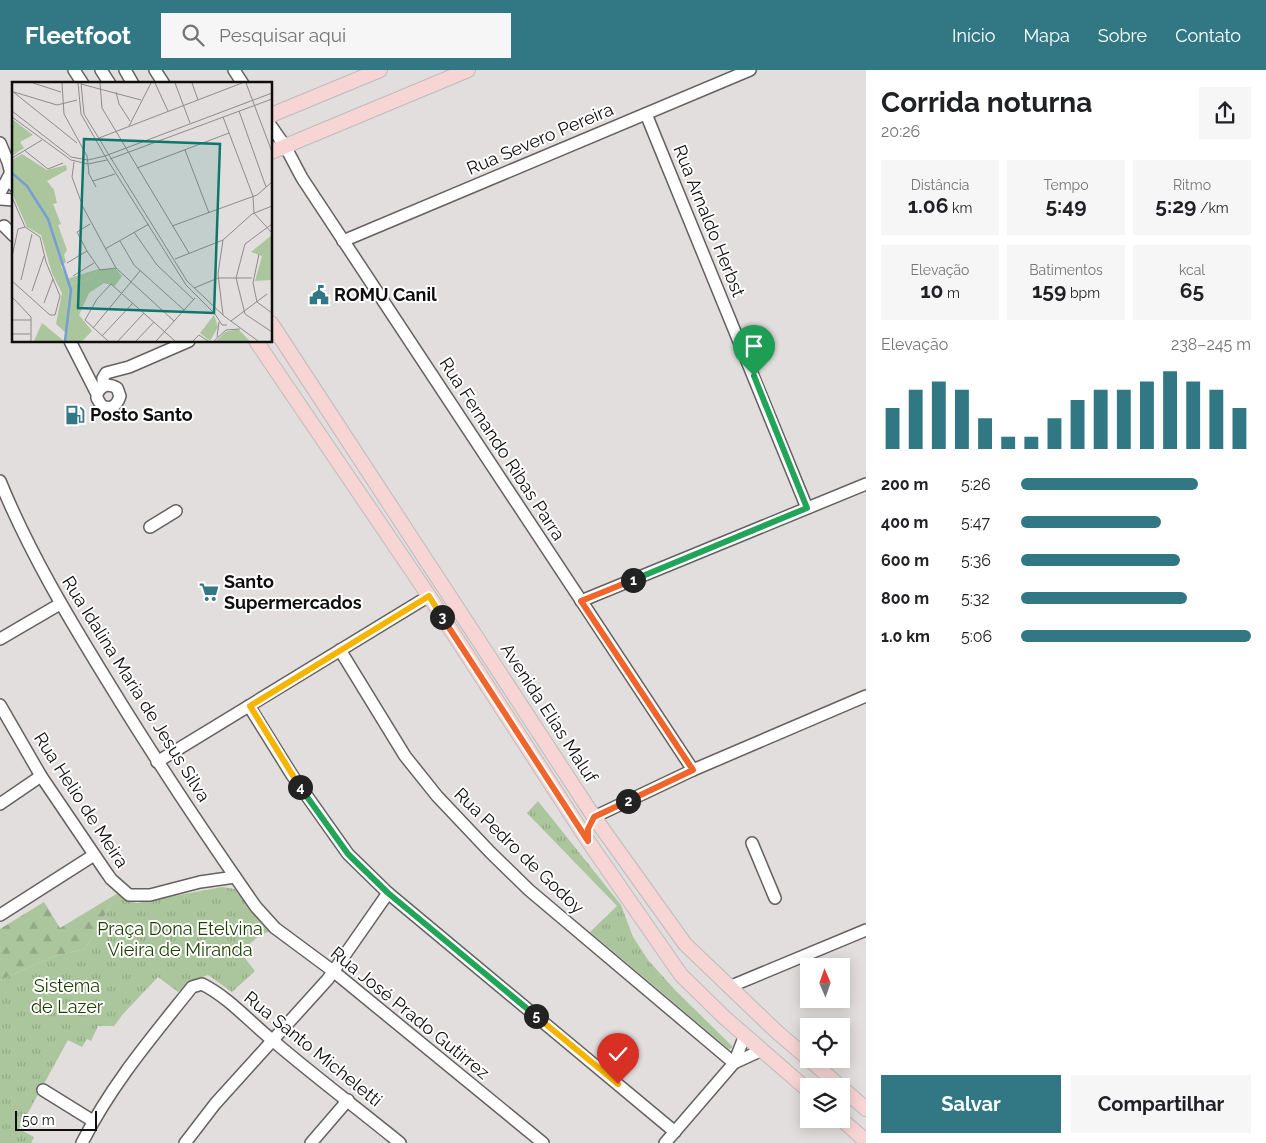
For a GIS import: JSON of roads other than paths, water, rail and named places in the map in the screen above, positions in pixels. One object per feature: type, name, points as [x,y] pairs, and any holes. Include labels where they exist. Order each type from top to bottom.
[{"type":"main road","points":[[272,115],[380,70]]},
{"type":"main road","points":[[272,152],[468,70]]},
{"type":"main road","name":"Avenida Elias Maluf","points":[[272,324],[594,817],[685,944],[777,1032],[830,1078]]},
{"type":"main road","points":[[272,331],[293,355]]},
{"type":"main road","points":[[257,342],[429,596],[588,841],[681,975],[800,1083]]},
{"type":"main road","points":[[588,841],[588,829],[594,817]]},
{"type":"main road","name":"Avenida Elias Maluf","points":[[850,1095],[866,1109]]},
{"type":"main road","points":[[850,1127],[866,1141]]},
{"type":"street","points":[[74,70],[82,82]]},
{"type":"street","points":[[101,70],[109,82]]},
{"type":"street","points":[[125,70],[132,82]]},
{"type":"street","points":[[155,70],[163,82]]},
{"type":"street","points":[[234,70],[243,82]]},
{"type":"street","name":"Rua Severo Pereira","points":[[343,241],[750,70]]},
{"type":"street","name":"Rua Arnaldo Herbst","points":[[646,114],[807,508]]},
{"type":"street","name":"Rua Fernando Ribas Parra","points":[[272,127],[343,241],[693,770]]},
{"type":"street","points":[[0,144],[12,154]]},
{"type":"street","points":[[0,144],[12,177]]},
{"type":"street","points":[[0,194],[11,172]]},
{"type":"street","points":[[70,342],[86,373],[104,388],[129,367],[187,342]]},
{"type":"street","name":"Rua Idalina Maria de Jesus Silva","points":[[0,481],[29,546],[60,604],[157,762],[256,908]]},
{"type":"street","points":[[581,601],[866,484]]},
{"type":"street","points":[[150,527],[176,511]]},
{"type":"street","points":[[157,762],[429,596]]},
{"type":"street","points":[[0,639],[60,604]]},
{"type":"street","name":"Rua Pedro de Godoy","points":[[340,650],[405,756],[437,796],[529,890],[734,1063]]},
{"type":"street","points":[[594,817],[693,770],[866,696]]},
{"type":"street","name":"Rua Helio de Meira","points":[[0,705],[42,776],[94,855],[111,879],[129,895],[150,894],[200,882],[235,877]]},
{"type":"street","points":[[250,706],[292,775],[348,854],[388,893],[675,1132]]},
{"type":"street","points":[[0,804],[42,776]]},
{"type":"street","points":[[752,843],[775,898]]},
{"type":"street","points":[[0,915],[94,855]]},
{"type":"street","points":[[185,1143],[215,1104],[333,971],[388,893]]},
{"type":"street","name":"Rua José Prado Gutirrez","points":[[256,908],[275,928],[333,971],[544,1143]]},
{"type":"street","points":[[729,987],[866,930]]},
{"type":"street","name":"Rua Santo Micheletti","points":[[93,1121],[118,1081],[192,987],[202,984],[211,988],[271,1040],[400,1143]]},
{"type":"street","points":[[665,1143],[734,1063],[745,1035]]},
{"type":"street","points":[[734,1063],[762,1050]]},
{"type":"street","points":[[44,1090],[93,1121],[82,1143]]},
{"type":"street","points":[[311,1143],[348,1100]]},
{"type":"place","name":"ROMU Canil","points":[[319,295]]},
{"type":"place","name":"Posto Santo","points":[[75,415]]},
{"type":"place","name":"Santo Supermercados","points":[[209,592]]},
{"type":"park label","name":"Praça Dona Etelvina Vieira de Miranda","points":[[180,940]]},
{"type":"park label","name":"Sistema de Lazer","points":[[67,996]]}]
